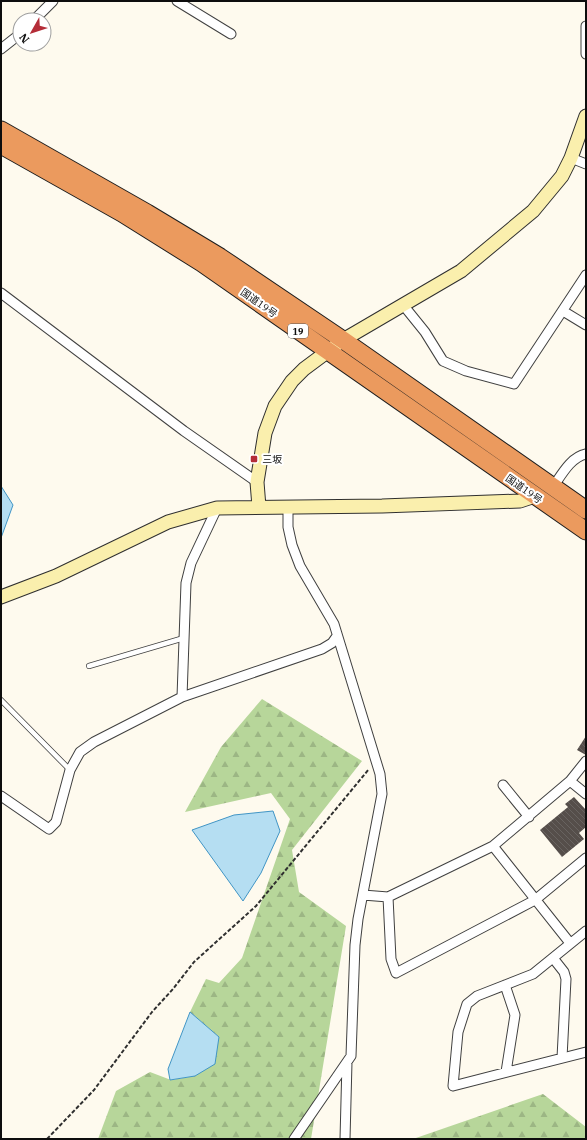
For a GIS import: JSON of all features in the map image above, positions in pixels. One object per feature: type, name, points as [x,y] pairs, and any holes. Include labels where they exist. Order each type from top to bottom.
[{"type":"highway","name":"国道19号","points":[[1,130],[147,213],[220,257],[343,340],[586,510]]},
{"type":"highway","name":"国道19号","points":[[1,145],[122,213],[202,262],[326,351],[586,531]]},
{"type":"street","points":[[42,12],[54,1]]},
{"type":"street","points":[[177,1],[231,34]]},
{"type":"street","points":[[586,26],[586,54]]},
{"type":"street","points":[[1,49],[12,40]]},
{"type":"street","points":[[259,507],[257,482],[265,433],[275,406],[292,381],[326,351],[461,271],[533,211],[562,176],[571,158],[586,116]]},
{"type":"street","points":[[571,158],[586,164]]},
{"type":"street","points":[[404,306],[425,332],[443,361],[466,371],[514,384],[586,275]]},
{"type":"street","points":[[1,293],[184,432],[257,482]]},
{"type":"street","points":[[563,311],[586,325]]},
{"type":"street","points":[[554,487],[565,469],[579,455],[586,454]]},
{"type":"street","points":[[1,597],[56,576],[168,522],[217,508],[382,506],[520,501],[535,496]]},
{"type":"street","points":[[288,507],[288,527],[292,545],[300,566],[334,624],[380,774],[382,794],[358,919],[354,960],[351,1056],[294,1139]]},
{"type":"street","points":[[182,697],[186,583],[191,564],[217,508]]},
{"type":"street","points":[[1,796],[49,829],[56,822],[70,770],[80,752],[94,742],[182,697],[322,649],[332,643],[338,636]]},
{"type":"street","points":[[363,895],[388,897],[493,846],[570,782],[586,761]]},
{"type":"street","points":[[570,782],[586,794]]},
{"type":"street","points":[[503,785],[529,817]]},
{"type":"street","points":[[493,846],[570,943]]},
{"type":"street","points":[[388,897],[391,959],[396,972],[535,900],[586,858]]},
{"type":"street","points":[[586,931],[533,974],[477,996],[467,1004],[458,1032],[453,1086],[586,1052]]},
{"type":"street","points":[[553,958],[564,972],[566,979],[562,1058]]},
{"type":"street","points":[[505,985],[515,1015],[506,1072]]},
{"type":"street","points":[[345,1139],[347,1062]]},
{"type":"lane","points":[[89,666],[184,638]]},
{"type":"lane","points":[[1,700],[70,770]]},
{"type":"path","points":[[47,1139],[94,1090],[152,1012],[194,962],[256,906],[375,761]]},
{"type":"green space","points":[[262,699],[362,761],[292,850],[299,892],[346,926],[311,1139],[98,1139],[116,1091],[150,1072],[171,1080],[195,1076],[219,1037],[190,1012],[206,979],[219,983],[242,958],[290,819],[271,793],[185,812],[221,747]]},
{"type":"green space","points":[[543,1094],[586,1127],[586,1139],[413,1139]]},
{"type":"water","points":[[1,486],[13,505],[1,538]]},
{"type":"water","points":[[273,811],[280,831],[261,873],[243,901],[192,830],[234,815]]},
{"type":"water","points":[[190,1012],[219,1037],[215,1064],[195,1076],[170,1080],[168,1069]]},
{"type":"building","points":[[586,736],[586,755],[577,750]]},
{"type":"building","points":[[574,797],[586,810],[586,827],[579,833],[584,839],[562,857],[540,830],[568,807],[565,804]]},
{"type":"place","name":"三坂","points":[[254,459]]}]
